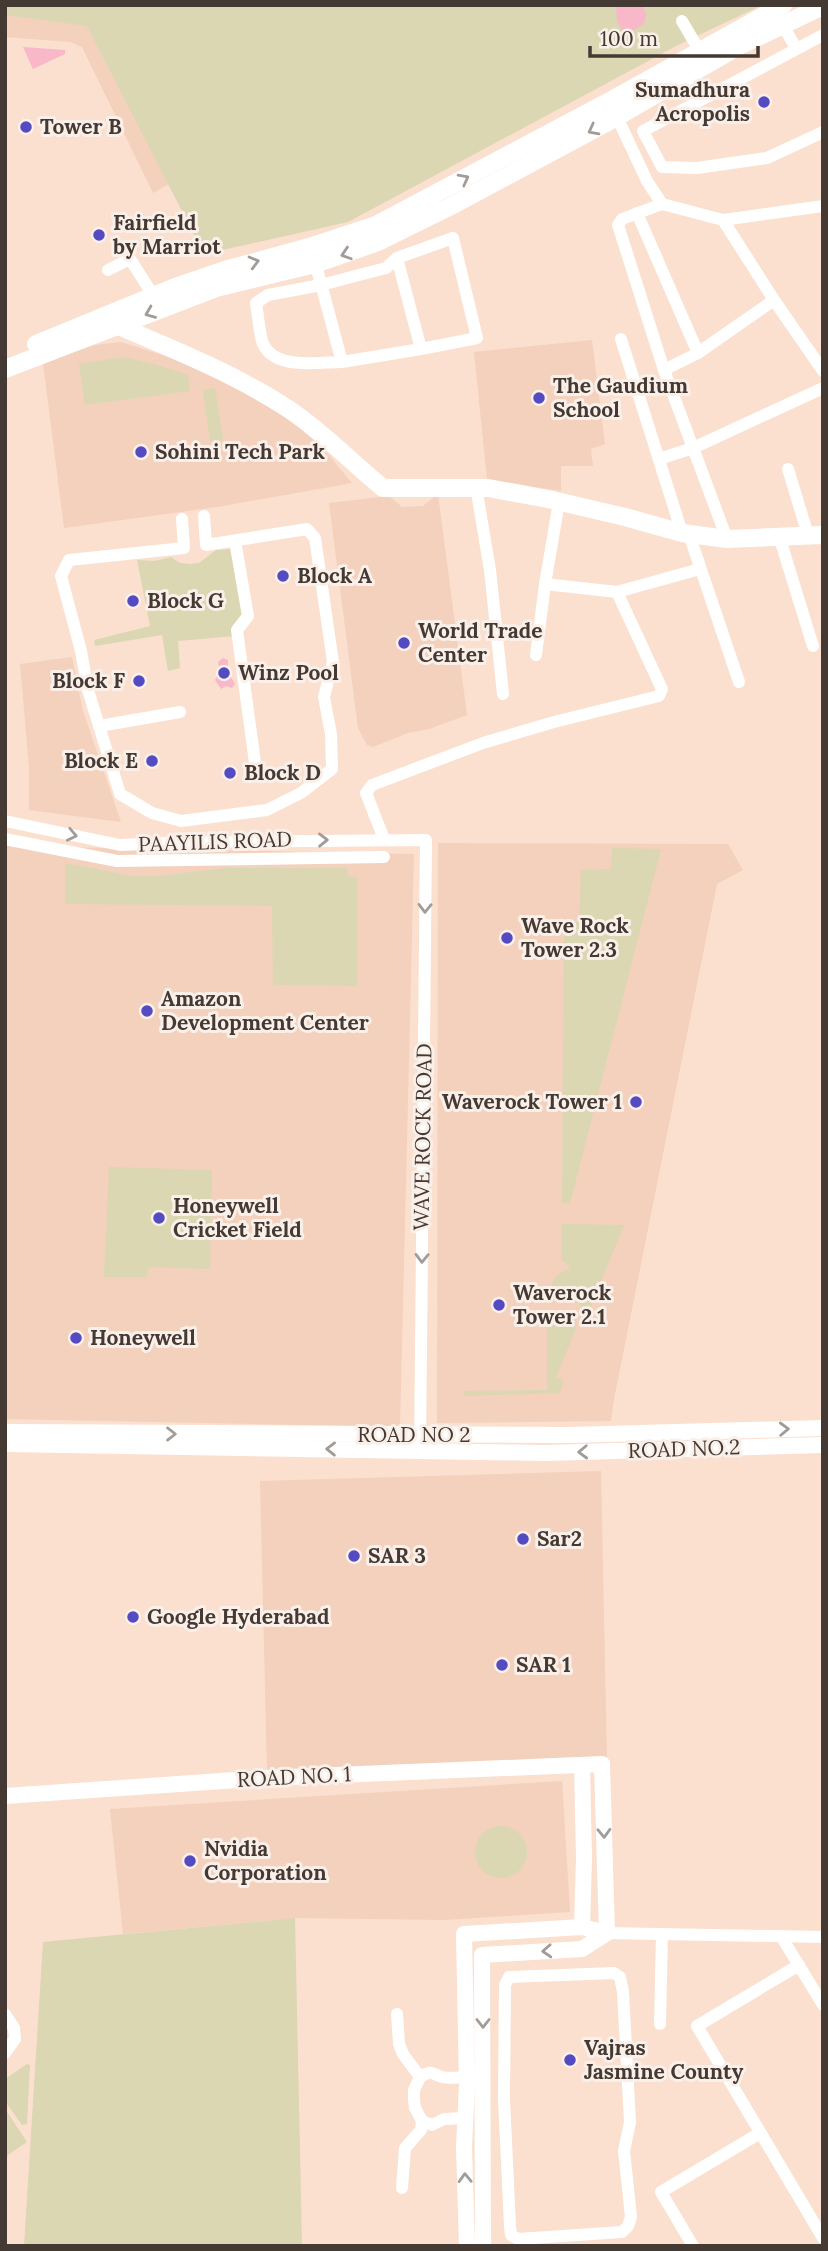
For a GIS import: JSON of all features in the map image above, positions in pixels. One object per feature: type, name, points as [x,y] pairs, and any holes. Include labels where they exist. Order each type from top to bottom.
[{"type":"main road","points":[[5,357],[115,319],[216,288],[315,264],[378,242],[617,117],[703,56],[782,5]]},
{"type":"main road","points":[[5,369],[115,319],[153,295],[205,276],[376,225],[608,102],[703,56],[823,6]]},
{"type":"main road","points":[[115,319],[233,378],[288,409],[383,488],[476,487],[548,499],[685,534],[727,540],[816,535]]},
{"type":"street","points":[[682,21],[703,56]]},
{"type":"street","points":[[782,24],[796,48]]},
{"type":"street","points":[[823,34],[643,131],[662,167],[697,168],[767,158],[823,132]]},
{"type":"street","points":[[617,117],[662,204]]},
{"type":"street","points":[[727,540],[664,370],[618,225],[622,219],[662,204],[723,220],[823,206]]},
{"type":"street","points":[[638,213],[698,353]]},
{"type":"street","points":[[723,220],[823,371]]},
{"type":"street","points":[[453,238],[477,338],[342,362],[302,363],[280,360],[263,344],[256,303],[268,295],[386,268],[397,258],[453,238]]},
{"type":"street","points":[[378,242],[386,268]]},
{"type":"street","points":[[397,258],[421,349]]},
{"type":"street","points":[[108,270],[130,259],[153,295]]},
{"type":"street","points":[[315,264],[342,362]]},
{"type":"street","points":[[664,370],[698,353],[774,300]]},
{"type":"street","points":[[621,339],[659,459],[739,681]]},
{"type":"street","points":[[659,459],[693,448],[823,387]]},
{"type":"street","points":[[788,469],[816,535]]},
{"type":"street","points":[[476,487],[490,569],[503,694]]},
{"type":"street","points":[[536,655],[559,502]]},
{"type":"street","points":[[204,516],[206,545]]},
{"type":"street","points":[[182,519],[184,548]]},
{"type":"street","points":[[307,529],[315,538],[333,662],[324,696],[331,734],[332,769],[301,793],[267,810],[181,821],[152,813],[120,794],[88,690],[81,651],[61,576],[69,561],[235,541],[307,529]]},
{"type":"street","points":[[779,536],[813,646]]},
{"type":"street","points":[[235,541],[248,616],[237,630],[256,770]]},
{"type":"street","points":[[545,584],[617,592],[700,569]]},
{"type":"street","points":[[384,839],[366,793],[372,785],[483,743],[554,722],[655,698],[661,693],[660,685],[617,592]]},
{"type":"street","points":[[99,726],[180,712]]},
{"type":"street","name":"PAAYILIS ROAD","points":[[5,821],[120,845],[426,839]]},
{"type":"street","name":"PAAYILIS ROAD","points":[[5,839],[117,861],[384,857]]},
{"type":"street","name":"WAVE ROCK ROAD","points":[[420,1442],[426,839]]},
{"type":"street","points":[[117,861],[120,845]]},
{"type":"street","name":"ROAD NO 2","points":[[5,1444],[420,1442],[823,1428]]},
{"type":"street","name":"ROAD NO 2","points":[[5,1432],[420,1442],[546,1453]]},
{"type":"street","name":"ROAD NO.2","points":[[546,1453],[823,1445]]},
{"type":"street","points":[[582,1765],[582,1927]]},
{"type":"street","name":"ROAD NO. 1","points":[[5,1796],[265,1778],[602,1765],[607,1933]]},
{"type":"street","points":[[483,2246],[464,1934],[582,1927],[607,1933],[823,1937]]},
{"type":"street","points":[[467,2246],[464,2147],[472,2082],[483,2068],[482,1955],[582,1949],[607,1933]]},
{"type":"street","points":[[660,2024],[662,1934]]},
{"type":"street","points":[[781,1936],[823,2005]]},
{"type":"street","points":[[799,1965],[696,2026],[822,2234]]},
{"type":"street","points":[[614,1973],[621,1977],[630,2122],[624,2151],[631,2217],[622,2232],[518,2239],[511,2235],[504,2085],[505,1986],[509,1978],[614,1973]]},
{"type":"street","points":[[5,2014],[14,2028],[15,2039],[5,2053]]},
{"type":"street","points":[[397,2014],[399,2044],[420,2077]]},
{"type":"street","points":[[483,2068],[505,2066]]},
{"type":"street","points":[[402,2188],[405,2148],[421,2130],[422,2121],[414,2100],[414,2090],[420,2077],[437,2073],[442,2077],[504,2085]]},
{"type":"street","points":[[422,2121],[432,2125],[444,2119],[466,2118]]},
{"type":"street","points":[[693,2246],[661,2192],[760,2133]]},
{"type":"shaded area","points":[[5,5],[762,5],[678,45],[348,222],[204,254],[87,26],[5,15]]},
{"type":"shaded area","points":[[616,5],[643,5],[646,15],[644,24],[630,32],[623,32],[617,21]]},
{"type":"shaded area","points":[[5,15],[87,25],[169,184],[153,193],[82,47],[70,42],[5,37]]},
{"type":"shaded area","points":[[23,47],[65,50],[65,54],[33,69]]},
{"type":"shaded area","name":"The Gaudium School","points":[[592,340],[605,444],[591,449],[593,466],[561,466],[561,491],[487,479],[474,352]]},
{"type":"shaded area","points":[[121,342],[197,366],[283,413],[313,436],[352,483],[217,507],[64,528],[43,363],[78,347]]},
{"type":"shaded area","points":[[124,357],[188,375],[190,391],[85,405],[79,364]]},
{"type":"shaded area","points":[[215,388],[223,439],[210,441],[203,390]]},
{"type":"shaded area","points":[[438,494],[467,715],[373,747],[367,745],[358,728],[329,503],[389,496],[402,507],[423,506]]},
{"type":"shaded area","points":[[233,549],[245,615],[234,636],[178,641],[180,668],[168,671],[162,635],[95,646],[94,640],[150,626],[137,560],[154,561],[171,557],[180,563],[199,563],[216,550]]},
{"type":"shaded area","points":[[72,657],[83,711],[121,822],[29,810],[29,767],[20,664]]},
{"type":"shaded area","name":"Winz Pool","points":[[223,658],[228,660],[228,672],[235,684],[232,688],[226,686],[221,689],[215,680],[220,671],[218,662]]},
{"type":"shaded area","points":[[438,843],[728,844],[743,870],[717,884],[611,1421],[437,1423]]},
{"type":"shaded area","points":[[5,846],[414,854],[400,1427],[5,1419]]},
{"type":"shaded area","points":[[612,848],[661,849],[570,1203],[562,1203],[564,923],[579,922],[581,870],[611,869]]},
{"type":"shaded area","points":[[65,863],[133,876],[159,876],[225,868],[347,868],[348,876],[357,877],[357,986],[273,985],[272,906],[65,904]]},
{"type":"shaded area","name":"Honeywell Cricket Field","points":[[109,1167],[212,1170],[210,1269],[149,1267],[146,1277],[104,1277]]},
{"type":"shaded area","points":[[562,1224],[624,1225],[589,1311],[583,1311],[579,1303],[560,1300],[551,1285],[556,1276],[571,1267],[561,1259]]},
{"type":"shaded area","points":[[547,1314],[572,1314],[576,1318],[576,1328],[556,1378],[564,1380],[560,1393],[464,1396],[463,1391],[547,1390]]},
{"type":"shaded area","points":[[601,1471],[607,1762],[267,1771],[260,1481]]},
{"type":"shaded area","points":[[562,1781],[570,1912],[445,1920],[295,1918],[123,1934],[110,1809]]},
{"type":"shaded area","points":[[501,1826],[511,1828],[519,1834],[525,1842],[525,1862],[519,1870],[511,1876],[501,1878],[491,1876],[483,1870],[477,1862],[475,1852],[477,1842],[483,1834],[491,1828]]},
{"type":"shaded area","points":[[295,1918],[302,2246],[24,2246],[43,1942]]},
{"type":"shaded area","points":[[27,2064],[30,2065],[27,2124],[22,2125],[5,2101],[5,2079]]},
{"type":"shaded area","points":[[5,2109],[27,2142],[5,2157]]},
{"type":"place","name":"Sumadhura Acropolis","points":[[764,102]]},
{"type":"place","name":"Tower B","points":[[26,127]]},
{"type":"place","name":"Fairfield by Marriot","points":[[99,235]]},
{"type":"place","name":"The Gaudium School","points":[[539,398]]},
{"type":"place","name":"Sohini Tech Park","points":[[141,452]]},
{"type":"place","name":"Block A","points":[[283,576]]},
{"type":"place","name":"Block G","points":[[133,601]]},
{"type":"place","name":"World Trade Center","points":[[404,643]]},
{"type":"place","name":"Winz Pool","points":[[224,673]]},
{"type":"place","name":"Block F","points":[[139,681]]},
{"type":"place","name":"Block E","points":[[152,761]]},
{"type":"place","name":"Block D","points":[[230,773]]},
{"type":"place","name":"Wave Rock Tower 2.3","points":[[507,938]]},
{"type":"place","name":"Amazon Development Center","points":[[147,1011]]},
{"type":"place","name":"Waverock Tower 1","points":[[636,1102]]},
{"type":"place","name":"Honeywell Cricket Field","points":[[159,1218]]},
{"type":"place","name":"Waverock Tower 2.1","points":[[499,1305]]},
{"type":"place","name":"Honeywell","points":[[76,1338]]},
{"type":"place","name":"Sar2","points":[[523,1539]]},
{"type":"place","name":"SAR 3","points":[[354,1556]]},
{"type":"place","name":"Google Hyderabad","points":[[133,1617]]},
{"type":"place","name":"SAR 1","points":[[502,1665]]},
{"type":"place","name":"Nvidia Corporation","points":[[190,1861]]},
{"type":"place","name":"Vajras Jasmine County","points":[[570,2060]]}]
